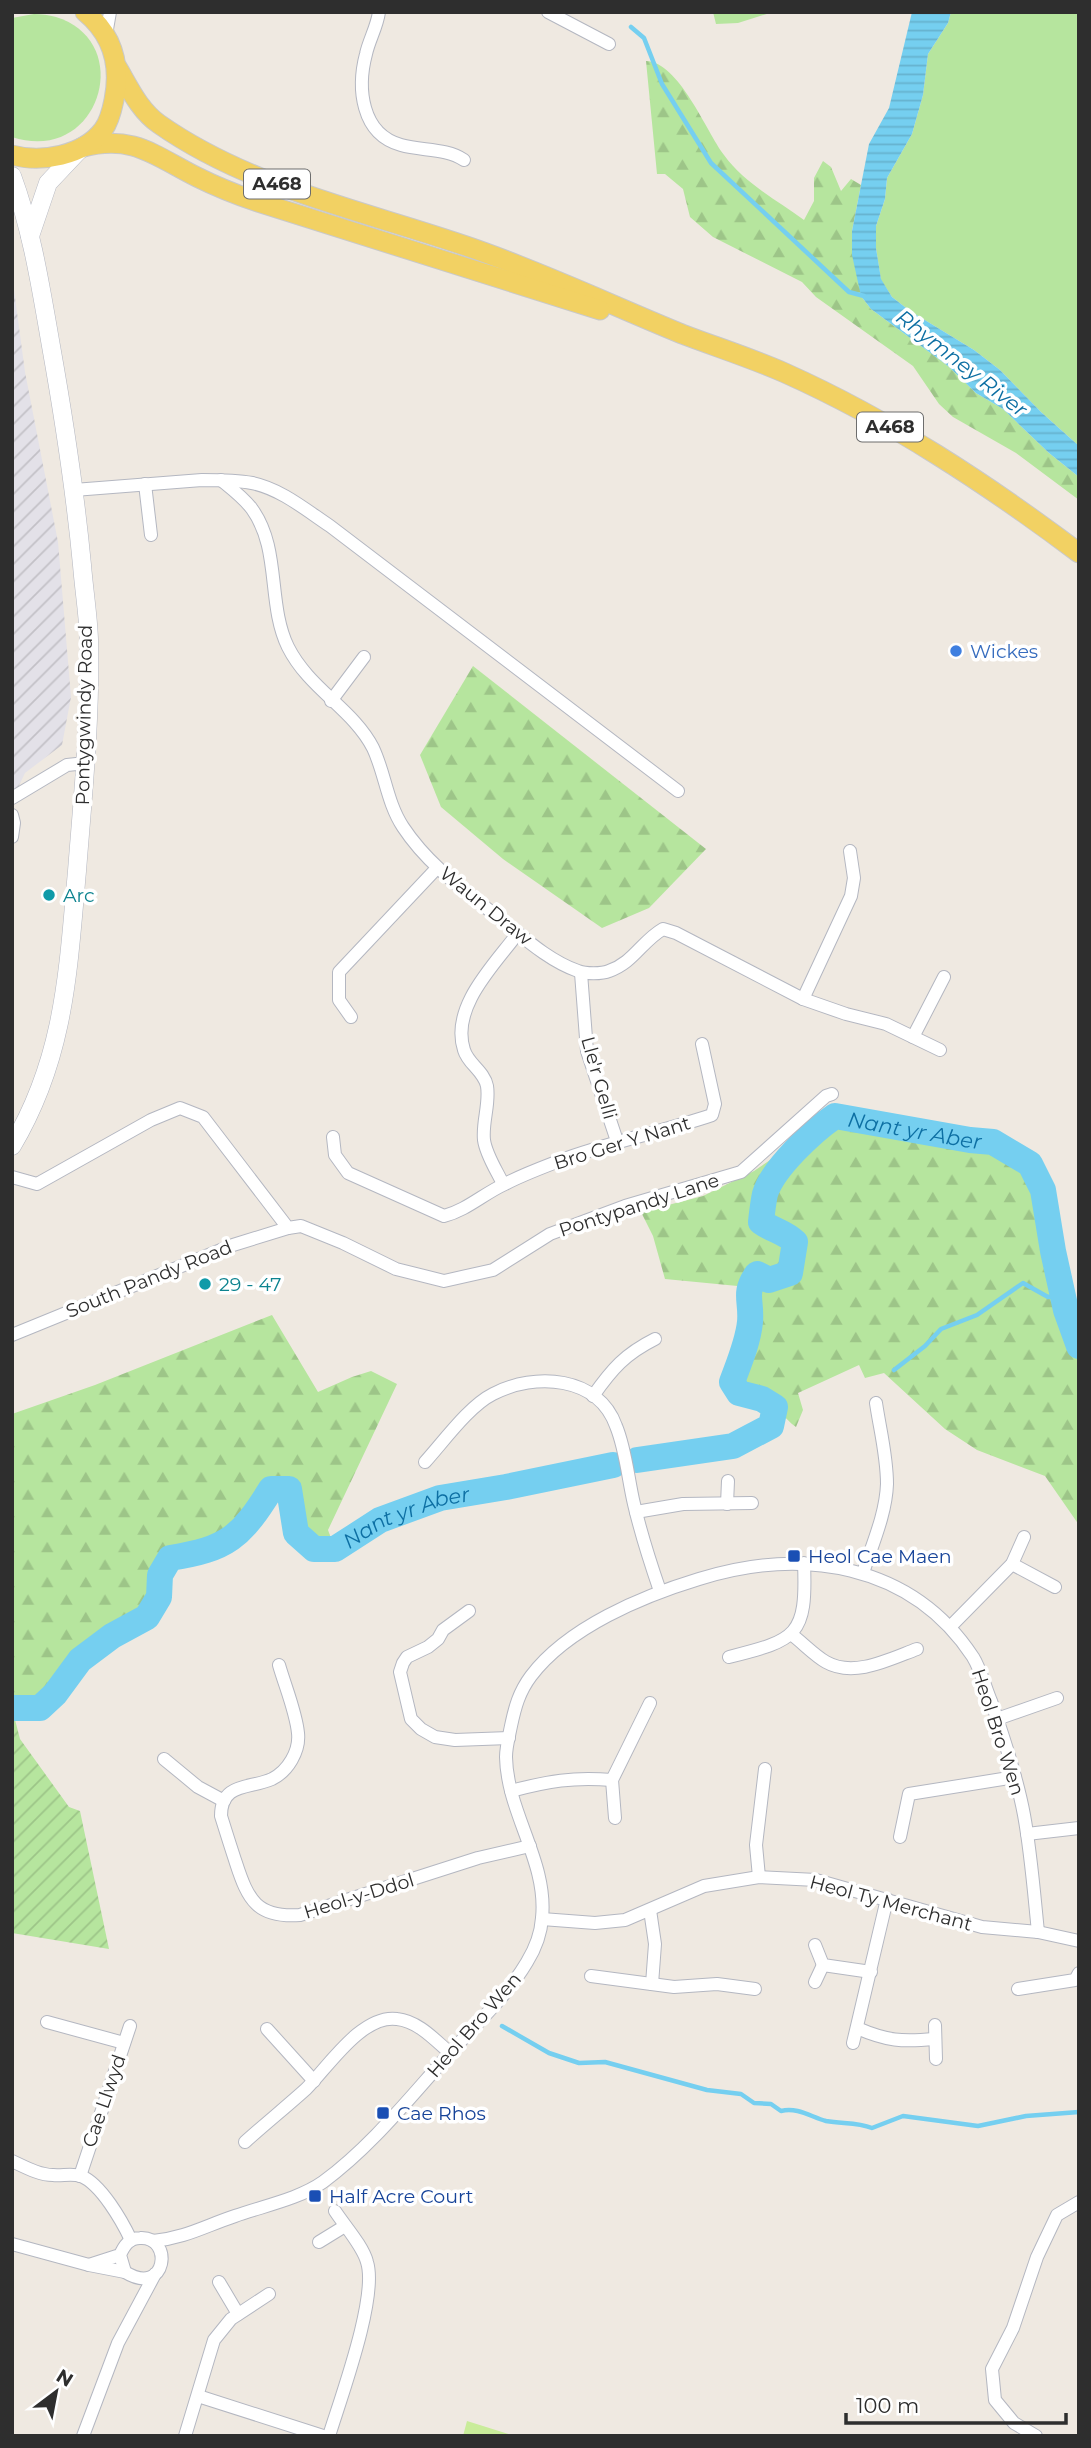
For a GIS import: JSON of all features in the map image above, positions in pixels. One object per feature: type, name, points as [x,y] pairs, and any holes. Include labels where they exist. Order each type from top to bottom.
[{"type":"main road","points":[[12,155],[44,158],[82,147],[99,135],[109,118],[116,89],[117,66],[106,35],[85,12]]},
{"type":"main road","name":"A468","points":[[117,66],[149,115],[220,160],[275,183],[480,251],[784,373],[876,419],[970,476],[1079,553]]},
{"type":"main road","name":"A468","points":[[82,147],[108,143],[139,146],[205,181],[258,202],[526,288],[682,334]]},
{"type":"main road","name":"Pontygwindy Road","points":[[30,237],[48,183],[82,147]]},
{"type":"main road","name":"Pontygwindy Road","points":[[12,176],[30,237],[61,398],[74,489],[89,638],[86,763],[66,993],[55,1045],[43,1082],[12,1146]]},
{"type":"street","points":[[106,35],[110,12]]},
{"type":"street","points":[[379,12],[366,52],[362,81],[365,108],[371,125],[389,141],[456,155],[464,160]]},
{"type":"street","points":[[548,12],[609,44]]},
{"type":"street","points":[[74,489],[221,480],[254,484],[286,496],[330,526],[678,792]]},
{"type":"street","name":"Waun Draw","points":[[221,480],[253,510],[269,549],[278,618],[289,648],[311,681],[356,723],[373,748],[401,824],[437,868],[518,933],[557,961],[581,973]]},
{"type":"street","points":[[145,484],[151,536]]},
{"type":"street","points":[[331,701],[364,657]]},
{"type":"street","points":[[12,798],[67,765],[86,763]]},
{"type":"street","points":[[12,815],[12,837]]},
{"type":"street","points":[[803,999],[851,896],[854,878],[850,851]]},
{"type":"street","points":[[351,1017],[339,1000],[339,972],[437,868]]},
{"type":"street","points":[[581,973],[608,972],[633,958],[651,936],[663,929],[676,933],[803,999],[886,1024],[940,1051]]},
{"type":"street","points":[[503,1184],[484,1140],[487,1086],[483,1076],[464,1052],[461,1034],[464,1012],[480,984],[518,933]]},
{"type":"street","name":"Lle'r Gelli","points":[[581,973],[587,1051],[617,1141]]},
{"type":"street","points":[[913,1037],[944,977]]},
{"type":"street","name":"Bro Ger Y Nant","points":[[333,1137],[335,1156],[348,1173],[444,1216],[458,1212],[503,1184],[617,1141],[648,1135],[712,1115],[715,1104],[702,1044]]},
{"type":"street","name":"Pontypandy Lane","points":[[288,1228],[300,1227],[343,1243],[396,1269],[444,1281],[493,1270],[550,1234],[625,1206],[741,1172],[826,1096],[832,1094]]},
{"type":"street","points":[[12,1177],[37,1184],[152,1120],[180,1108],[204,1117],[288,1228]]},
{"type":"street","name":"South Pandy Road","points":[[12,1335],[233,1245],[288,1228]]},
{"type":"street","points":[[593,1396],[622,1359],[654,1339]]},
{"type":"street","points":[[425,1462],[471,1412],[492,1394],[521,1383],[545,1380],[571,1383],[607,1407],[617,1427],[636,1512],[660,1591]]},
{"type":"street","points":[[863,1573],[881,1518],[887,1487],[886,1460],[876,1403]]},
{"type":"street","points":[[727,1504],[728,1480]]},
{"type":"street","points":[[636,1512],[683,1504],[752,1503]]},
{"type":"street","points":[[950,1627],[1012,1564],[1024,1537]]},
{"type":"street","points":[[729,1657],[774,1646],[792,1634],[801,1619],[806,1598],[804,1563]]},
{"type":"street","name":"Heol Bro Wen","points":[[131,2240],[142,2237],[153,2241],[178,2238],[321,2184],[371,2140],[488,2011],[526,1964],[537,1943],[542,1919],[542,1889],[511,1791],[506,1756],[516,1699],[532,1675],[552,1653],[594,1624],[660,1591],[726,1570],[761,1564],[804,1563],[863,1573],[904,1590],[950,1627],[975,1661],[1015,1777],[1027,1834],[1038,1932]]},
{"type":"street","points":[[1012,1564],[1055,1587]]},
{"type":"street","points":[[468,1611],[443,1630],[438,1639],[428,1647],[407,1657],[403,1664],[400,1672],[411,1719],[435,1737],[455,1740],[509,1738]]},
{"type":"street","points":[[792,1634],[826,1662],[843,1669],[868,1666],[917,1649]]},
{"type":"street","points":[[164,1759],[198,1787],[224,1801],[229,1793],[237,1788],[274,1778],[292,1760],[298,1734],[279,1665]]},
{"type":"street","points":[[997,1719],[1057,1698]]},
{"type":"street","points":[[615,1818],[612,1780],[650,1703]]},
{"type":"street","points":[[759,1877],[756,1845],[765,1769]]},
{"type":"street","points":[[900,1837],[909,1794],[1015,1777]]},
{"type":"street","points":[[511,1791],[547,1781],[578,1778],[612,1780]]},
{"type":"street","name":"Heol-y-Ddol","points":[[224,1801],[221,1816],[244,1890],[254,1903],[266,1912],[283,1916],[300,1915],[478,1858],[530,1846]]},
{"type":"street","points":[[1027,1834],[1079,1828]]},
{"type":"street","name":"Heol Ty Merchant","points":[[542,1919],[594,1923],[625,1920],[704,1885],[759,1877],[816,1880],[982,1927],[1038,1932]]},
{"type":"street","points":[[853,2043],[887,1899]]},
{"type":"street","points":[[650,1910],[655,1944],[652,1984]]},
{"type":"street","points":[[1038,1932],[1079,1941]]},
{"type":"street","points":[[815,1945],[823,1965],[815,1982]]},
{"type":"street","points":[[823,1965],[871,1972]]},
{"type":"street","points":[[1018,1989],[1075,1980],[1079,1973]]},
{"type":"street","points":[[591,1976],[674,1987],[717,1984],[755,1989]]},
{"type":"street","points":[[245,2142],[314,2081],[357,2034],[382,2020],[395,2018],[410,2022],[450,2053]]},
{"type":"street","points":[[47,2022],[124,2043]]},
{"type":"street","points":[[935,2025],[936,2059]]},
{"type":"street","name":"Cae Llwyd","points":[[80,2176],[130,2026]]},
{"type":"street","points":[[857,2028],[883,2039],[909,2042],[934,2039]]},
{"type":"street","points":[[267,2029],[314,2081]]},
{"type":"street","points":[[12,2161],[51,2175],[80,2176],[88,2180],[111,2206],[131,2240],[120,2255],[89,2265]]},
{"type":"street","points":[[1035,2436],[1014,2423],[995,2400],[992,2370],[1013,2328],[1037,2257],[1058,2215],[1079,2202]]},
{"type":"street","points":[[329,2436],[358,2342],[370,2281],[367,2260],[335,2211]]},
{"type":"street","points":[[319,2242],[345,2226]]},
{"type":"street","points":[[83,2436],[111,2358],[131,2315],[178,2238]]},
{"type":"street","points":[[12,2244],[149,2278],[158,2268],[162,2254],[153,2241]]},
{"type":"street","points":[[120,2255],[130,2275],[131,2315]]},
{"type":"street","points":[[219,2282],[238,2314]]},
{"type":"street","points":[[185,2436],[214,2340],[231,2319],[269,2294]]},
{"type":"street","points":[[198,2396],[323,2436]]},
{"type":"shaded area","points":[[12,275],[25,372],[58,542],[71,697],[62,745],[25,773],[12,800]]},
{"type":"green space","points":[[713,12],[773,12],[738,23],[716,24]]},
{"type":"green space","points":[[951,12],[1079,12],[1079,446],[1000,370],[974,350],[910,311],[892,297],[881,280],[876,226],[885,199],[887,178],[912,134],[923,95],[928,54],[948,23]]},
{"type":"green space","points":[[34,14],[56,17],[81,31],[96,50],[101,74],[97,97],[86,118],[67,134],[42,141],[12,137],[12,18]]},
{"type":"green space","points":[[646,61],[658,64],[680,85],[732,165],[761,190],[804,220],[814,201],[814,178],[823,161],[831,167],[841,191],[851,179],[861,185],[852,231],[861,296],[871,309],[948,366],[976,393],[1003,409],[1049,453],[1079,477],[1079,500],[1016,453],[953,417],[939,404],[913,366],[816,297],[802,282],[713,237],[690,217],[683,189],[665,174],[657,174]]},
{"type":"green space","points":[[473,666],[706,849],[649,908],[602,928],[503,859],[441,807],[420,755]]},
{"type":"green space","points":[[835,1116],[993,1142],[1030,1164],[1043,1190],[1066,1310],[1079,1346],[1079,1525],[1045,1476],[977,1450],[945,1429],[884,1373],[865,1378],[859,1365],[798,1393],[803,1410],[796,1427],[766,1401],[739,1393],[732,1382],[746,1343],[750,1322],[748,1287],[665,1279],[653,1236],[641,1212],[703,1196],[754,1171]]},
{"type":"green space","points":[[272,1315],[318,1392],[371,1371],[397,1384],[328,1530],[335,1549],[314,1549],[296,1533],[289,1489],[271,1489],[251,1519],[231,1538],[206,1550],[170,1558],[160,1575],[159,1597],[147,1617],[112,1636],[80,1660],[55,1694],[40,1707],[12,1708],[12,1414],[95,1385]]},
{"type":"green space","points":[[12,1708],[20,1739],[69,1807],[80,1811],[109,1949],[12,1933]]},
{"type":"green space","points":[[467,2421],[515,2436],[463,2436]]},
{"type":"water","name":"Rhymney River","points":[[912,12],[951,12],[948,23],[928,54],[923,95],[912,134],[887,178],[885,199],[876,226],[881,279],[892,297],[910,311],[974,350],[1000,370],[1079,446],[1079,477],[1049,453],[1003,409],[976,393],[948,366],[871,309],[861,296],[852,255],[852,231],[869,144],[889,108]]},
{"type":"waterway","points":[[631,27],[644,38],[662,84],[711,163],[849,292],[864,296]]},
{"type":"waterway","name":"Nant yr Aber","points":[[637,1460],[733,1446],[771,1426],[775,1407],[762,1399],[739,1393],[732,1382],[749,1330],[749,1292],[753,1281],[757,1274],[769,1280],[790,1273],[795,1242],[761,1222],[765,1194],[785,1162],[805,1140],[835,1116],[993,1142],[1030,1164],[1043,1190],[1066,1310],[1079,1346]]},
{"type":"waterway","points":[[894,1370],[925,1346],[941,1329],[977,1315],[1023,1283],[1048,1297],[1063,1295]]},
{"type":"waterway","name":"Nant yr Aber","points":[[12,1708],[40,1708],[55,1694],[80,1660],[112,1636],[147,1617],[159,1597],[160,1575],[170,1558],[206,1550],[231,1538],[251,1519],[271,1489],[289,1489],[296,1533],[314,1549],[335,1549],[380,1520],[440,1498],[613,1465]]},
{"type":"waterway","points":[[502,2026],[549,2053],[579,2063],[605,2062],[707,2090],[741,2094],[754,2103],[771,2104],[781,2111],[799,2111],[826,2121],[872,2128],[903,2116],[978,2126],[1026,2116],[1079,2112]]},
{"type":"place","name":"Wickes","points":[[956,651]]},
{"type":"place","name":"Arc","points":[[49,895]]},
{"type":"place","name":"29 - 47","points":[[205,1284]]},
{"type":"place","name":"Heol Cae Maen","points":[[794,1556]]},
{"type":"place","name":"Cae Rhos","points":[[383,2113]]},
{"type":"place","name":"Half Acre Court","points":[[315,2196]]}]
